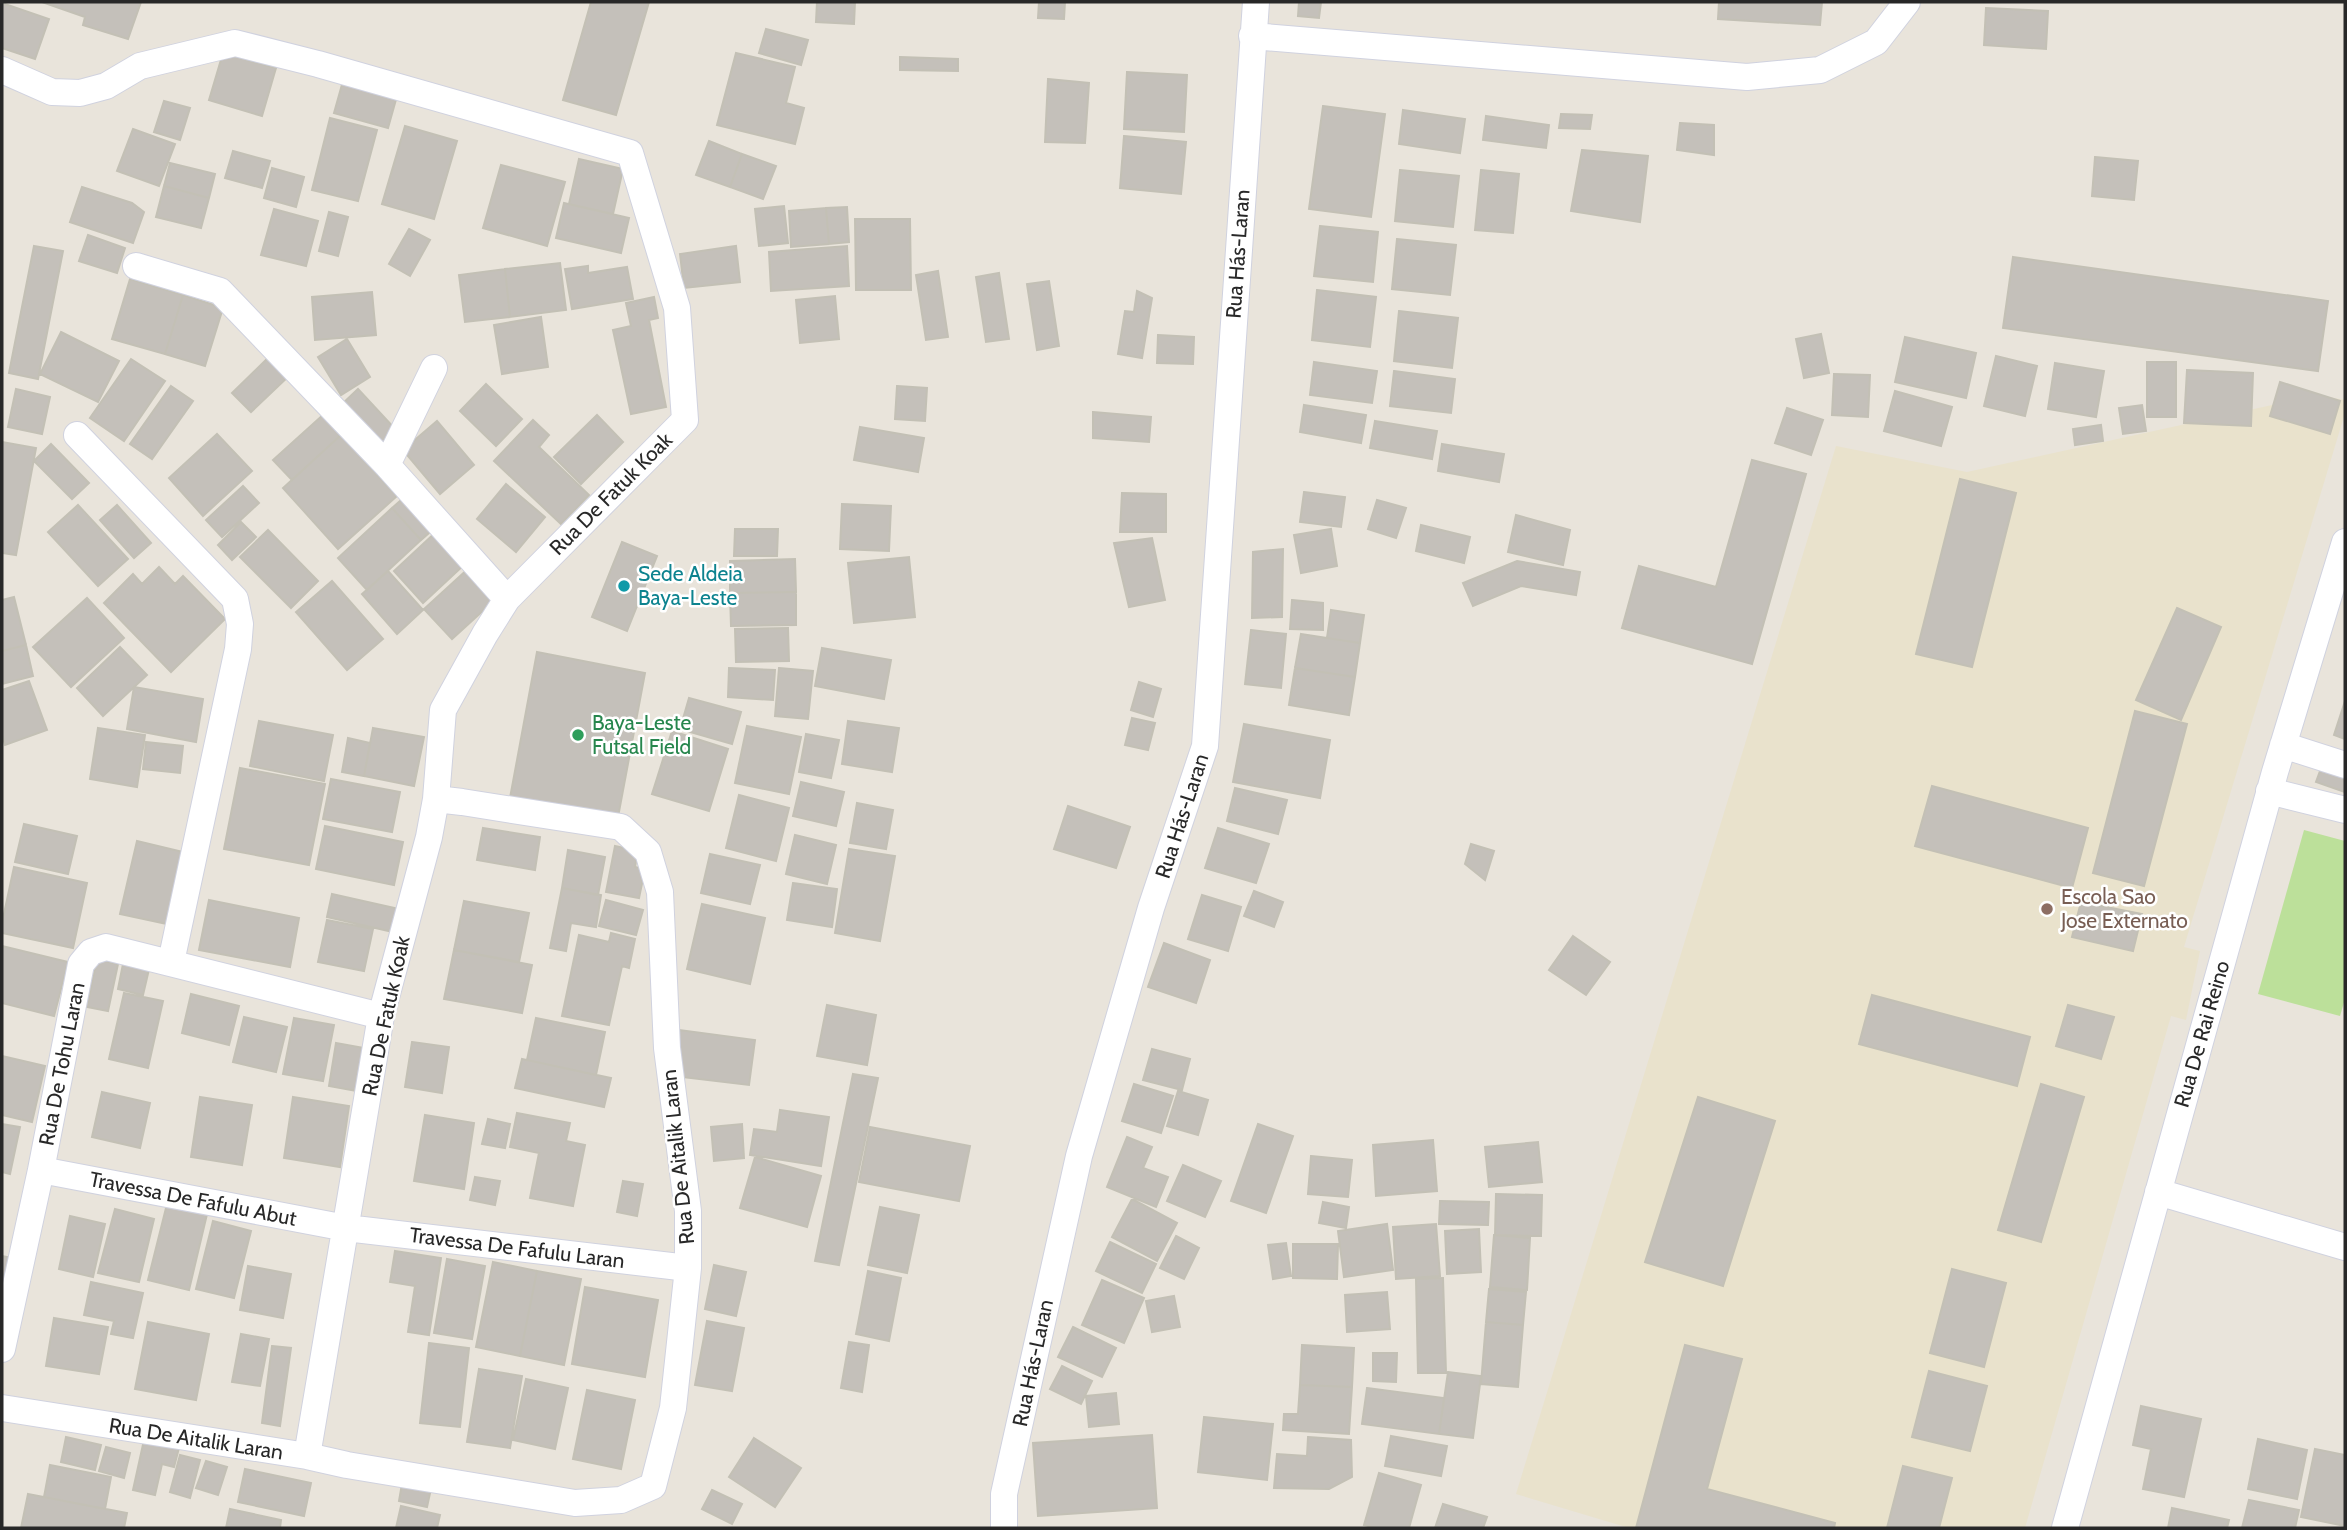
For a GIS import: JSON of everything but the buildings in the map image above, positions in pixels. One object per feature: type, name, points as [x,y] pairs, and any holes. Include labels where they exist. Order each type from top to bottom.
[{"type":"street","name":"Rua Hás-Laran","points":[[1004,1528],[1004,1494],[1079,1156],[1151,908],[1205,746],[1256,2]]},
{"type":"street","points":[[1252,36],[1747,77],[1820,70],[1876,41],[1907,2]]},
{"type":"street","name":"Rua De Fatuk Koak","points":[[2,70],[52,92],[80,93],[106,86],[140,66],[235,43],[630,153],[677,308],[685,419],[508,599],[485,634],[443,710],[436,799],[429,837],[381,1016],[307,1456]]},
{"type":"street","points":[[136,266],[220,292],[387,465],[508,599]]},
{"type":"street","points":[[387,465],[433,368]]},
{"type":"street","points":[[77,435],[235,599],[240,624],[235,662],[171,962]]},
{"type":"street","name":"Rua De Rai Reino","points":[[2065,1528],[2269,791],[2345,542]]},
{"type":"street","points":[[2283,745],[2345,765]]},
{"type":"street","points":[[2269,791],[2345,810]]},
{"type":"street","name":"Rua De Aitalik Laran","points":[[2,1408],[307,1456],[575,1503],[621,1500],[653,1486],[673,1408],[688,1268],[688,1212],[667,1048],[660,892],[649,852],[621,827],[436,799]]},
{"type":"street","name":"Rua De Tohu Laran","points":[[2,1349],[41,1170],[81,964],[91,952],[106,947],[381,1016]]},
{"type":"street","name":"Travessa De Fafulu Abut","points":[[41,1170],[346,1228]]},
{"type":"street","points":[[2158,1192],[2345,1247]]},
{"type":"street","name":"Travessa De Fafulu Laran","points":[[346,1228],[688,1268]]},
{"type":"shaded area","points":[[2317,395],[2345,400],[2345,413],[2184,947],[2200,951],[2186,1020],[2171,1016],[2025,1528],[1629,1528],[1516,1494],[1836,446],[1967,472]]},
{"type":"green space","points":[[2304,830],[2345,841],[2345,999],[2340,1016],[2258,994]]},
{"type":"place","name":"Sede Aldeia Baya-Leste","points":[[624,586]]},
{"type":"place","name":"Baya-Leste Futsal Field","points":[[578,735]]},
{"type":"place","name":"Escola Sao Jose Externato","points":[[2047,909]]}]
